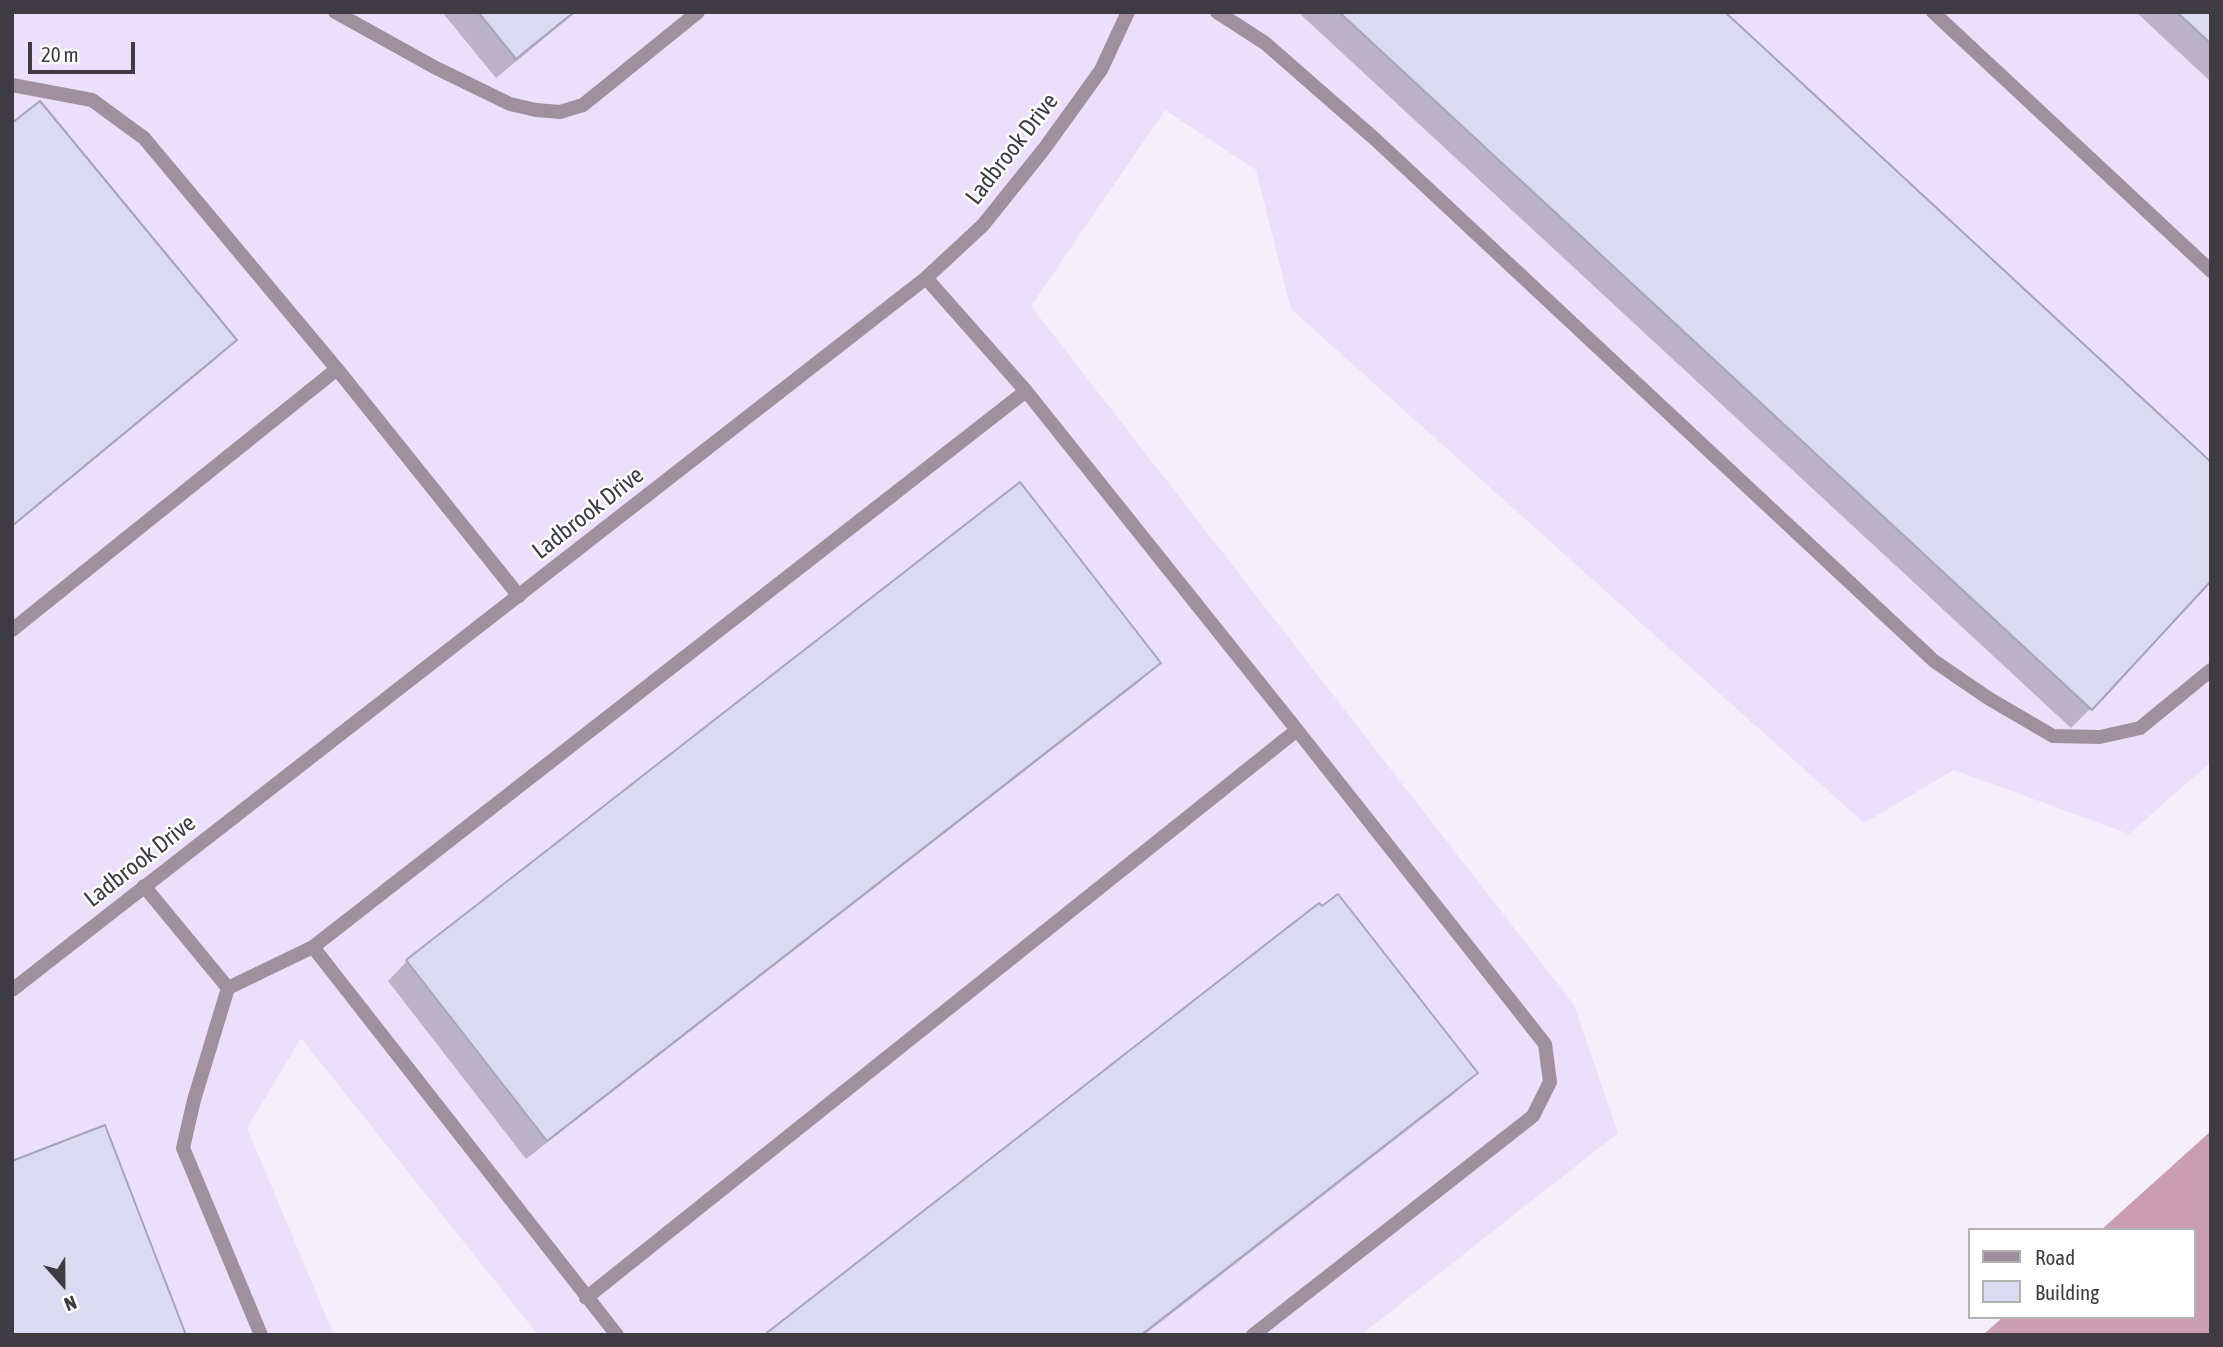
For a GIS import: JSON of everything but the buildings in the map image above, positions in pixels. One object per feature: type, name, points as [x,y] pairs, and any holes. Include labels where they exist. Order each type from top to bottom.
[{"type":"street","points":[[335,12],[436,68],[510,104],[560,112],[583,105],[698,12]]},
{"type":"street","name":"Ladbrook Drive","points":[[12,990],[926,278],[983,225],[1044,149],[1101,70],[1128,12]]},
{"type":"street","points":[[1217,12],[1265,43],[1376,140],[1934,660],[1988,698],[2053,736],[2100,737],[2140,728],[2211,670]]},
{"type":"street","points":[[1933,12],[2211,271]]},
{"type":"street","points":[[12,85],[92,100],[144,138],[337,369],[519,596]]},
{"type":"street","points":[[926,278],[1026,391],[1545,1044],[1550,1082],[1533,1116],[1253,1335]]},
{"type":"street","points":[[12,630],[337,369]]},
{"type":"street","points":[[261,1335],[183,1148],[194,1100],[228,988],[313,947],[1026,391]]},
{"type":"street","points":[[586,1298],[1297,730]]},
{"type":"street","points":[[144,886],[228,988]]},
{"type":"street","points":[[313,947],[617,1335]]},
{"type":"shaded area","points":[[12,12],[2211,12],[2211,762],[2129,834],[1954,770],[1864,823],[1291,309],[1256,170],[1165,110],[1031,306],[1574,1005],[1618,1133],[1361,1335],[538,1335],[301,1038],[247,1128],[334,1335],[12,1335]]},
{"type":"shaded area","points":[[2211,1131],[2211,1335],[1983,1335],[2001,1319],[2195,1319],[2195,1228],[2103,1228]]}]
